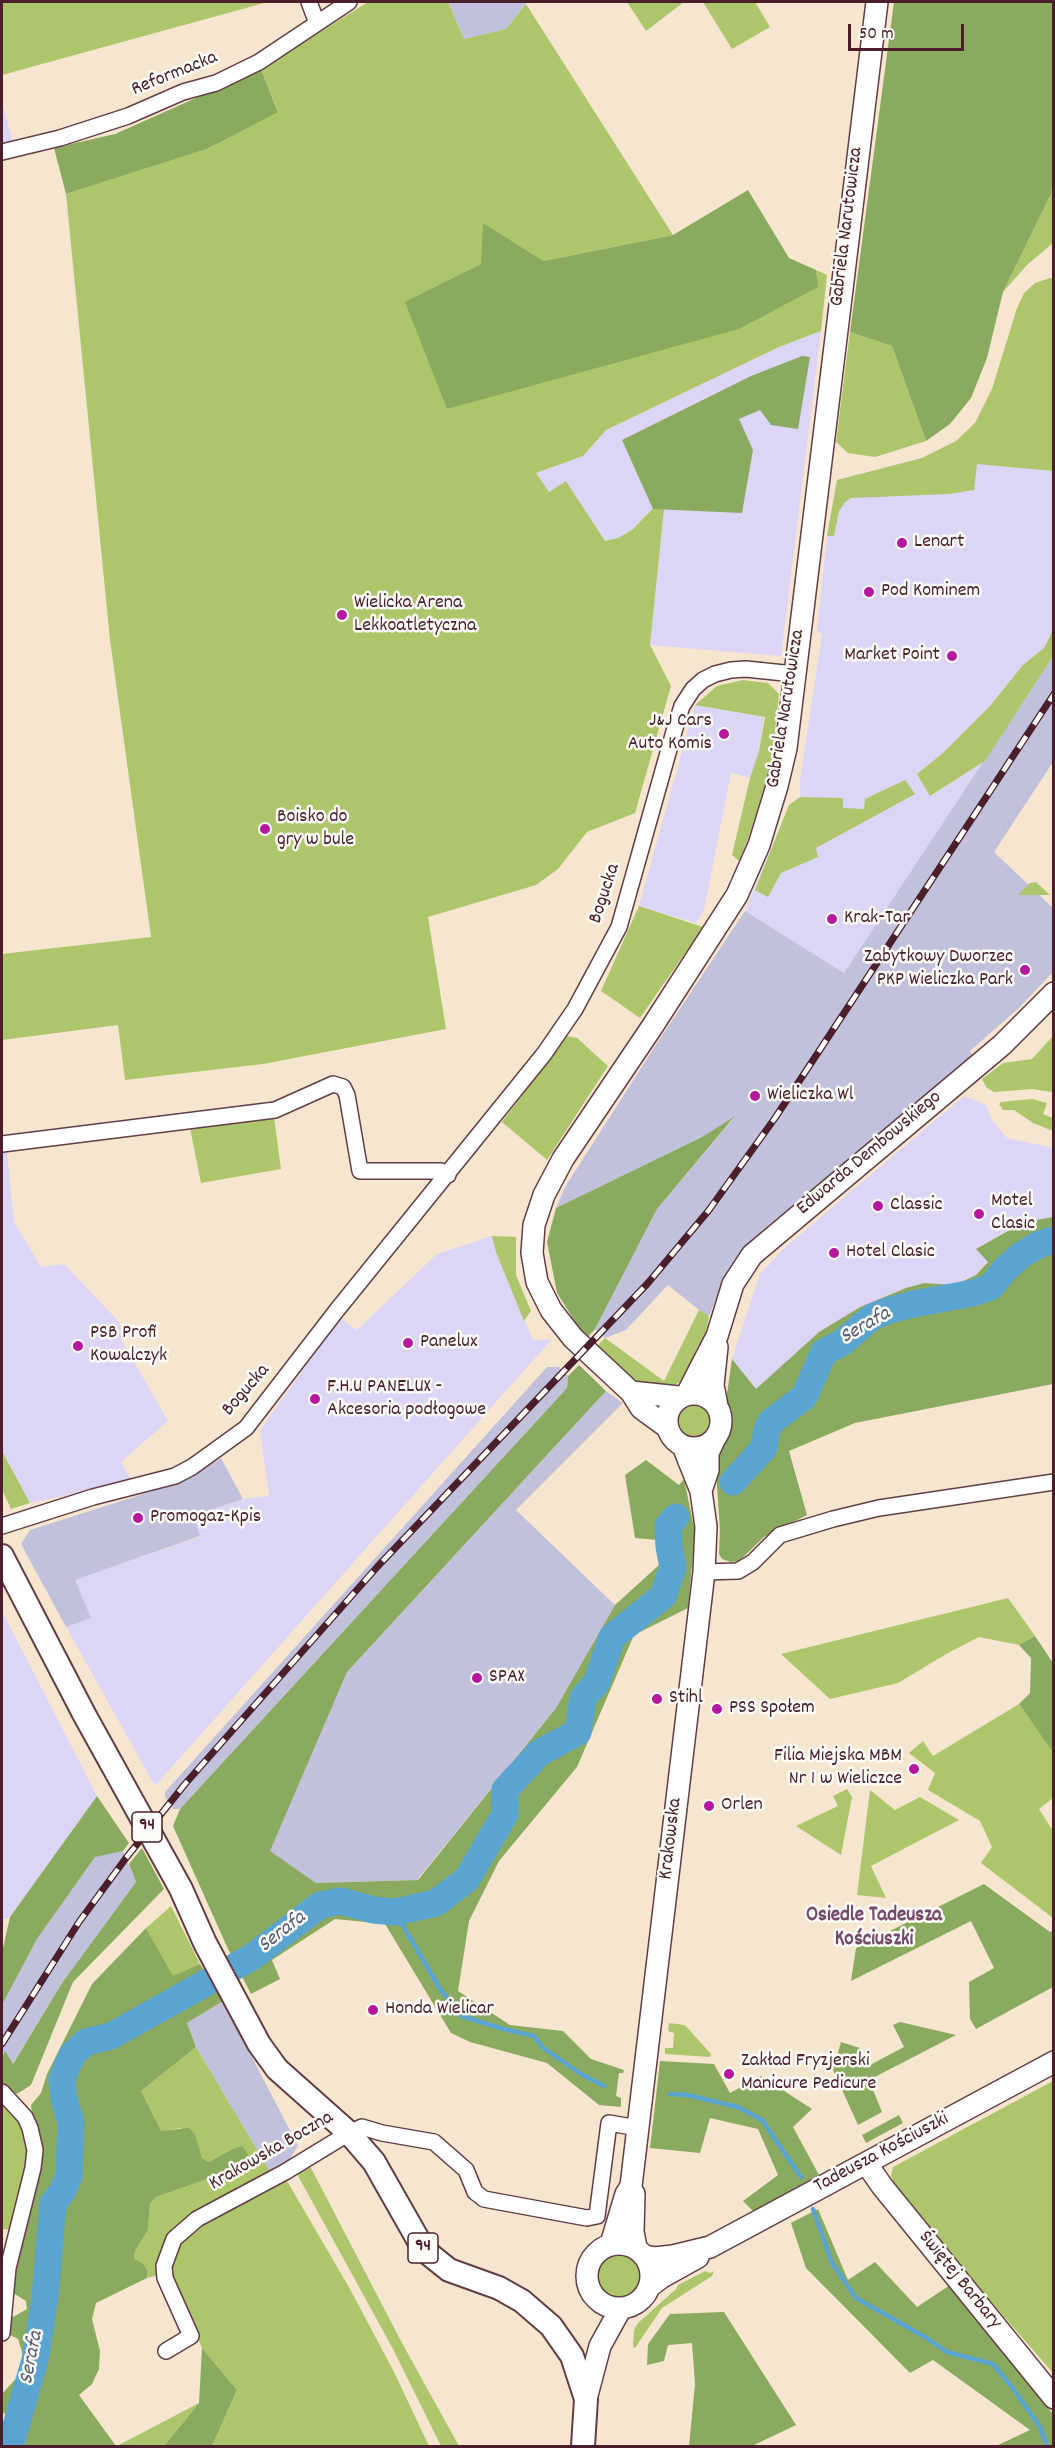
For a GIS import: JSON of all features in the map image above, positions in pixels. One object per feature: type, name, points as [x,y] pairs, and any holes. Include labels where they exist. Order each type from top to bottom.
[{"type":"main road","name":"Gabriela Narutowicza","points":[[631,1392],[573,1338],[551,1310],[537,1282],[532,1252],[534,1225],[543,1195],[563,1159],[737,895],[759,845],[777,786],[786,748],[877,2]]},
{"type":"main road","name":"Edwarda Dembowskiego","points":[[717,1406],[713,1385],[717,1336],[733,1284],[752,1255],[1002,1045],[1053,993]]},
{"type":"main road","name":"Edwarda Dembowskiego","points":[[683,1396],[717,1336]]},
{"type":"main road","points":[[631,1392],[683,1396],[704,1395],[717,1406],[721,1423],[715,1438],[700,1447],[684,1446],[676,1442],[667,1427],[641,1408],[631,1392]]},
{"type":"main road","points":[[667,1427],[669,1410],[683,1396]]},
{"type":"main road","name":"Krakowska","points":[[701,1491],[708,1470],[708,1453],[715,1438]]},
{"type":"main road","name":"Krakowska","points":[[611,2244],[626,2194],[631,2186],[704,1572],[706,1527],[701,1491],[684,1446]]},
{"type":"main road","name":"94","points":[[2,1556],[90,1724],[181,1888],[205,1943],[259,2044],[277,2068],[348,2133],[374,2162],[424,2250],[449,2270],[499,2288],[522,2301],[551,2326],[572,2356],[586,2399],[583,2446]]},
{"type":"main road","name":"Tadeusza Kościuszki","points":[[650,2286],[699,2257],[710,2247],[1053,2062]]},
{"type":"main road","name":"Świętej Barbary","points":[[866,2163],[882,2186],[1053,2398]]},
{"type":"main road","name":"Krakowska","points":[[631,2186],[635,2196],[633,2232],[640,2252]]},
{"type":"main road","points":[[624,2243],[640,2252],[651,2267],[650,2286],[639,2301],[621,2308],[599,2301],[588,2284],[587,2271],[595,2254],[611,2244],[624,2243]]},
{"type":"main road","name":"Tadeusza Kościuszki","points":[[640,2252],[654,2258],[710,2247]]},
{"type":"main road","points":[[599,2301],[600,2346]]},
{"type":"main road","points":[[586,2399],[600,2346],[621,2308]]},
{"type":"street","points":[[309,2],[317,23]]},
{"type":"street","name":"Reformacka","points":[[2,152],[60,138],[128,116],[183,92],[216,83],[259,62],[349,2]]},
{"type":"street","name":"Bogucka","points":[[2,1526],[93,1497],[175,1476],[232,1439],[258,1415],[336,1310],[448,1175],[553,1042],[575,1009],[619,927],[675,728],[689,695],[703,680],[731,670],[746,669],[794,674]]},
{"type":"street","points":[[2,1144],[275,1110],[333,1084],[343,1087],[348,1095],[360,1171],[441,1171],[448,1175]]},
{"type":"street","points":[[704,1572],[731,1572],[744,1569],[780,1535],[833,1519],[879,1508],[1053,1482]]},
{"type":"street","points":[[2,2091],[25,2117],[35,2150],[33,2168],[8,2268],[2,2333]]},
{"type":"street","name":"Krakowska Boczna","points":[[166,2351],[191,2336],[165,2278],[164,2266],[174,2239],[197,2218],[285,2172],[348,2133],[362,2127],[434,2142],[466,2170],[475,2192],[484,2199],[587,2218],[597,2216],[609,2123],[638,2128]]},
{"type":"shaded area","points":[[448,2],[526,2],[526,4],[506,29],[464,39]]},
{"type":"shaded area","points":[[2,102],[13,142],[2,144]]},
{"type":"shaded area","points":[[821,331],[781,656],[650,645],[665,500],[659,501],[632,530],[618,538],[605,541],[566,481],[549,492],[536,473],[583,456],[606,430],[779,347]]},
{"type":"shaded area","points":[[922,458],[1053,471],[1053,630],[1044,648],[1023,665],[989,707],[944,752],[917,774],[931,796],[985,761],[844,973],[745,911],[788,808],[800,796],[800,780],[822,634],[817,632],[827,536],[837,480]]},
{"type":"shaded area","points":[[1053,656],[1053,762],[994,852],[1053,908],[1053,972],[1019,1008],[970,1051],[973,1056],[765,1228],[735,1262],[722,1284],[709,1316],[668,1285],[626,1330],[605,1338],[595,1329],[657,1209],[733,1119],[702,1137],[556,1208],[565,1187],[657,1043],[745,911],[844,973]]},
{"type":"shaded area","points":[[695,705],[764,717],[759,751],[750,778],[731,773],[704,910],[696,923],[639,906]]},
{"type":"shaded area","points":[[964,1096],[986,1105],[992,1120],[1007,1138],[1053,1148],[1053,1217],[1024,1222],[976,1249],[988,1261],[976,1275],[955,1285],[924,1283],[860,1307],[819,1332],[756,1389],[732,1359],[760,1274],[783,1249]]},
{"type":"shaded area","points":[[7,1151],[14,1222],[41,1267],[64,1264],[120,1323],[121,1339],[168,1421],[121,1462],[132,1481],[30,1503],[2,1451],[2,1152]]},
{"type":"shaded area","points":[[492,1236],[496,1252],[533,1340],[552,1339],[155,1786],[66,1627],[91,1618],[74,1580],[200,1537],[193,1516],[244,1499],[269,1496],[260,1430],[340,1318],[357,1330],[437,1254]]},
{"type":"shaded area","points":[[547,1367],[559,1367],[568,1376],[567,1388],[180,1809],[173,1809],[165,1797],[165,1792]]},
{"type":"shaded area","points":[[606,1391],[623,1403],[516,1510],[615,1605],[556,1708],[417,1880],[316,1883],[269,1851],[347,1672]]},
{"type":"shaded area","points":[[221,1458],[243,1499],[193,1516],[200,1536],[75,1580],[91,1618],[66,1627],[21,1544],[30,1530],[184,1481]]},
{"type":"shaded area","points":[[2,1611],[97,1796],[10,1917],[2,1920]]},
{"type":"shaded area","points":[[123,1851],[136,1882],[62,1983],[12,2065],[2,2050],[2,2005],[37,1939],[97,1854]]},
{"type":"shaded area","points":[[223,2001],[298,2146],[290,2159],[271,2173],[196,2047],[187,2023]]},
{"type":"green space","points":[[2,2],[268,2],[2,75]]},
{"type":"green space","points":[[368,2],[448,2],[464,39],[506,29],[526,4],[673,235],[543,261],[481,264],[406,303],[817,287],[816,270],[827,275],[821,331],[779,347],[606,430],[583,456],[536,473],[549,492],[566,481],[605,541],[618,538],[632,530],[660,501],[665,499],[650,645],[671,686],[635,813],[587,832],[558,869],[536,885],[428,917],[446,1029],[263,1064],[125,1080],[118,1025],[2,1040],[2,954],[151,937],[110,640],[66,194],[207,149],[278,111],[261,69]]},
{"type":"green space","points":[[627,2],[684,2],[646,31]]},
{"type":"green space","points":[[703,2],[755,2],[770,27],[732,49]]},
{"type":"green space","points":[[894,2],[1053,2],[1054,173],[1051,194],[1003,292],[987,358],[971,398],[950,424],[926,441],[892,346],[850,332]]},
{"type":"green space","points":[[261,69],[278,112],[207,149],[66,194],[54,148],[115,134]]},
{"type":"green space","points":[[1053,173],[1053,243],[1028,264],[1003,292],[1051,194]]},
{"type":"green space","points":[[748,190],[789,258],[816,270],[818,287],[739,329],[447,409],[405,302],[481,264],[483,223],[543,261],[673,235]]},
{"type":"green space","points":[[1054,278],[1053,471],[977,464],[974,490],[949,494],[851,498],[839,511],[834,536],[827,536],[837,480],[922,458],[956,441],[975,423],[992,389],[1017,308],[1024,293],[1035,283]]},
{"type":"green space","points":[[850,332],[892,346],[926,441],[875,457],[848,453],[836,442]]},
{"type":"green space","points":[[802,356],[810,357],[798,429],[771,425],[760,410],[739,419],[753,450],[742,513],[653,509],[622,440],[751,376]]},
{"type":"green space","points":[[1053,630],[1053,656],[985,761],[930,796],[917,774],[944,752],[989,707],[1023,665],[1044,648]]},
{"type":"green space","points":[[743,680],[768,683],[779,694],[773,750],[764,788],[739,861],[732,855],[750,778],[759,751],[765,717],[695,705],[717,686]]},
{"type":"green space","points":[[905,780],[915,794],[816,848],[818,857],[781,873],[768,897],[755,890],[789,805],[800,797],[843,798],[843,808],[864,809],[865,799]]},
{"type":"green space","points":[[1036,882],[1050,895],[1018,895],[1030,883]]},
{"type":"green space","points":[[639,906],[703,927],[640,1018],[601,991]]},
{"type":"green space","points":[[567,1036],[577,1038],[608,1066],[547,1160],[502,1122]]},
{"type":"green space","points":[[1053,1036],[1052,1092],[1032,1089],[994,1092],[986,1087],[982,1079],[1003,1063],[1032,1059]]},
{"type":"green space","points":[[1032,1099],[1047,1103],[1043,1114],[1053,1118],[1053,1131],[1033,1123],[1014,1110],[1003,1110],[999,1104]]},
{"type":"green space","points":[[274,1117],[281,1169],[201,1183],[190,1128]]},
{"type":"green space","points":[[734,1117],[657,1209],[595,1329],[586,1339],[557,1293],[547,1242],[556,1208],[702,1137]]},
{"type":"green space","points":[[1053,1217],[1053,1384],[855,1423],[789,1451],[807,1515],[764,1537],[739,1561],[731,1562],[722,1559],[719,1554],[720,1530],[716,1471],[732,1359],[756,1389],[819,1332],[860,1307],[924,1283],[955,1285],[976,1275],[988,1262],[976,1249],[1024,1222]]},
{"type":"green space","points":[[492,1236],[516,1237],[516,1275],[531,1311],[524,1321],[496,1252]]},
{"type":"green space","points":[[699,1310],[709,1316],[703,1346],[698,1345],[690,1369],[683,1380],[673,1386],[649,1388],[624,1373],[595,1348],[605,1338],[664,1381]]},
{"type":"green space","points":[[579,1365],[606,1391],[347,1672],[270,1851],[316,1883],[418,1880],[556,1708],[615,1605],[659,1565],[658,1540],[635,1538],[625,1475],[646,1460],[679,1485],[684,1479],[695,1532],[688,1608],[634,1635],[577,1767],[499,1861],[469,1921],[458,1991],[510,2025],[563,2031],[591,2059],[624,2070],[623,2073],[619,2073],[616,2096],[621,2098],[621,2107],[599,2105],[547,2063],[470,2042],[451,2033],[385,1924],[335,1919],[272,1960],[280,1979],[251,1994],[228,1949],[173,1826],[180,1809],[567,1388],[568,1376]]},
{"type":"green space","points":[[694,1406],[705,1410],[709,1421],[705,1432],[694,1436],[683,1432],[679,1421],[683,1410]]},
{"type":"green space","points":[[2,1451],[30,1503],[11,1509],[2,1489]]},
{"type":"green space","points":[[1008,1598],[1035,1636],[1019,1645],[979,1637],[898,1683],[830,1699],[781,1654]]},
{"type":"green space","points":[[1035,1636],[1053,1663],[1053,1753],[1019,1704],[1030,1693],[1031,1658],[1019,1645]]},
{"type":"green space","points":[[1019,1704],[1053,1753],[1053,1798],[1039,1809],[1053,1831],[1053,1918],[981,1863],[992,1847],[980,1821],[928,1790],[935,1773],[909,1753],[923,1741],[933,1756]]},
{"type":"green space","points":[[847,1789],[852,1797],[841,1855],[796,1826],[838,1806],[833,1796]]},
{"type":"green space","points":[[870,1790],[895,1810],[920,1797],[959,1820],[871,1866],[886,1898],[857,1895]]},
{"type":"green space","points":[[97,1796],[129,1843],[123,1851],[95,1857],[37,1939],[2,2005],[2,1952],[10,1917]]},
{"type":"green space","points":[[142,1848],[164,1889],[73,1982],[31,2085],[17,2094],[2,2084],[2,2057],[5,2051],[13,2064],[62,1983],[136,1882],[129,1864]]},
{"type":"green space","points":[[984,1884],[1050,1932],[1053,1930],[1053,1987],[976,2029],[970,2019],[969,1982],[994,1968],[971,1921],[851,1981],[856,1948]]},
{"type":"green space","points":[[171,1906],[200,1964],[173,1977],[146,1928]]},
{"type":"green space","points":[[146,1928],[173,1976],[200,1964],[223,2001],[187,2023],[196,2047],[141,2091],[161,2131],[189,2128],[195,2134],[202,2158],[209,2162],[242,2146],[250,2161],[239,2168],[156,2197],[150,2204],[148,2230],[135,2251],[134,2259],[142,2263],[147,2270],[147,2278],[96,2303],[92,2319],[100,2351],[99,2369],[92,2384],[79,2395],[116,2446],[2,2446],[11,2426],[8,2417],[2,2411],[2,2394],[26,2365],[18,2339],[10,2335],[8,2326],[11,2318],[27,2309],[26,2301],[10,2291],[33,2124],[31,2105],[41,2093],[47,2074],[92,1984]]},
{"type":"green space","points":[[900,2022],[956,2035],[869,2080],[882,2112],[858,2125],[833,2070],[841,2042],[860,2048],[870,2065],[904,2047],[893,2025]]},
{"type":"green space","points":[[669,2023],[685,2025],[711,2054],[710,2057],[665,2054],[665,2048],[673,2048],[674,2033],[668,2031]]},
{"type":"green space","points":[[196,2047],[271,2173],[169,2238],[160,2255],[159,2275],[147,2278],[147,2270],[134,2259],[135,2251],[148,2230],[150,2204],[156,2197],[239,2168],[232,2149],[209,2162],[202,2158],[199,2150],[180,2128],[161,2132],[141,2091]]},
{"type":"green space","points":[[660,2061],[714,2064],[730,2093],[761,2076],[812,2109],[793,2127],[819,2175],[753,2211],[743,2201],[778,2175],[758,2129],[710,2118],[700,2153],[650,2148]]},
{"type":"green space","points":[[1053,2081],[1053,2373],[973,2281],[891,2176],[893,2167]]},
{"type":"green space","points":[[2,2100],[19,2116],[31,2154],[13,2230],[2,2229]]},
{"type":"green space","points":[[899,2115],[903,2123],[866,2143],[862,2135]]},
{"type":"green space","points":[[310,2166],[402,2343],[459,2446],[441,2446],[393,2349],[297,2174]]},
{"type":"green space","points":[[287,2181],[350,2289],[394,2372],[429,2446],[212,2446],[237,2390],[202,2348],[171,2271],[178,2240],[212,2218]]},
{"type":"green space","points":[[818,2209],[848,2280],[875,2262],[917,2307],[950,2285],[1052,2413],[1053,2446],[996,2446],[1030,2430],[933,2360],[910,2373],[806,2268],[791,2223]]},
{"type":"green space","points":[[619,2254],[635,2260],[641,2276],[635,2292],[619,2298],[603,2292],[597,2276],[603,2260]]},
{"type":"green space","points":[[705,2271],[710,2273],[714,2271],[712,2276],[662,2308],[635,2348],[633,2347],[634,2330],[638,2323],[678,2285]]},
{"type":"green space","points":[[724,2312],[796,2425],[752,2446],[689,2446],[695,2384],[692,2343],[668,2345],[664,2361],[647,2365],[648,2344],[670,2314]]},
{"type":"green space","points":[[202,2348],[237,2390],[212,2446],[164,2446],[199,2403]]},
{"type":"green space","points":[[199,2403],[164,2446],[117,2446]]},
{"type":"waterway","name":"Serafa","points":[[733,1482],[764,1448],[767,1429],[772,1421],[804,1397],[824,1352],[843,1342],[872,1317],[887,1311],[991,1287],[1005,1269],[1021,1255],[1040,1244],[1054,1240]]},
{"type":"waterway","name":"Serafa","points":[[12,2446],[35,2360],[45,2297],[53,2203],[62,2192],[69,2176],[71,2122],[64,2099],[62,2079],[72,2055],[86,2042],[111,2036],[252,1957],[320,1905],[341,1901],[373,1910],[395,1912],[436,1903],[467,1879],[505,1814],[505,1790],[539,1753],[578,1732],[583,1698],[597,1682],[612,1637],[663,1596],[673,1567],[668,1526],[676,1517]]},
{"type":"waterway","points":[[395,1912],[440,1989],[462,2016],[534,2036],[542,2047],[581,2074],[604,2086]]},
{"type":"waterway","points":[[670,2094],[687,2095],[738,2107],[762,2120],[801,2177]]},
{"type":"waterway","points":[[813,2209],[832,2263],[856,2298],[947,2352],[993,2364],[1040,2427],[1047,2446]]},
{"type":"railway","points":[[2,2044],[79,1922],[185,1784],[378,1566],[648,1283],[709,1210],[775,1118],[1054,694]]},
{"type":"place","name":"Lenart","points":[[902,543]]},
{"type":"place","name":"Pod Kominem","points":[[869,592]]},
{"type":"place","name":"Wielicka Arena Lekkoatletyczna","points":[[342,615]]},
{"type":"place","name":"Market Point","points":[[952,656]]},
{"type":"place","name":"J&J Cars Auto Komis","points":[[724,734]]},
{"type":"place","name":"Boisko do gry w bule","points":[[265,829]]},
{"type":"place","name":"Krak-Tar","points":[[832,919]]},
{"type":"place","name":"Zabytkowy Dworzec PKP Wieliczka Park","points":[[1025,970]]},
{"type":"place","name":"Wieliczka Wl","points":[[755,1096]]},
{"type":"place","name":"Classic","points":[[878,1206]]},
{"type":"place","name":"Motel Clasic","points":[[979,1214]]},
{"type":"place","name":"Hotel Clasic","points":[[834,1253]]},
{"type":"place","name":"Panelux","points":[[408,1343]]},
{"type":"place","name":"PSB Profi Kowalczyk","points":[[78,1346]]},
{"type":"place","name":"F.H.U PANELUX - Akcesoria podłogowe","points":[[315,1399]]},
{"type":"place","name":"Promogaz-Kpis","points":[[138,1518]]},
{"type":"place","name":"SPAX","points":[[477,1678]]},
{"type":"place","name":"Stihl","points":[[657,1699]]},
{"type":"place","name":"PSS Społem","points":[[717,1709]]},
{"type":"place","name":"Filia Miejska MBM Nr 1 w Wieliczce","points":[[914,1769]]},
{"type":"place","name":"Orlen","points":[[709,1806]]},
{"type":"place","name":"Honda Wielicar","points":[[373,2010]]},
{"type":"place","name":"Zakład Fryzjerski Manicure Pedicure","points":[[729,2074]]},
{"type":"district","name":"Osiedle Tadeusza Kościuszki","points":[[874,1929]]}]
